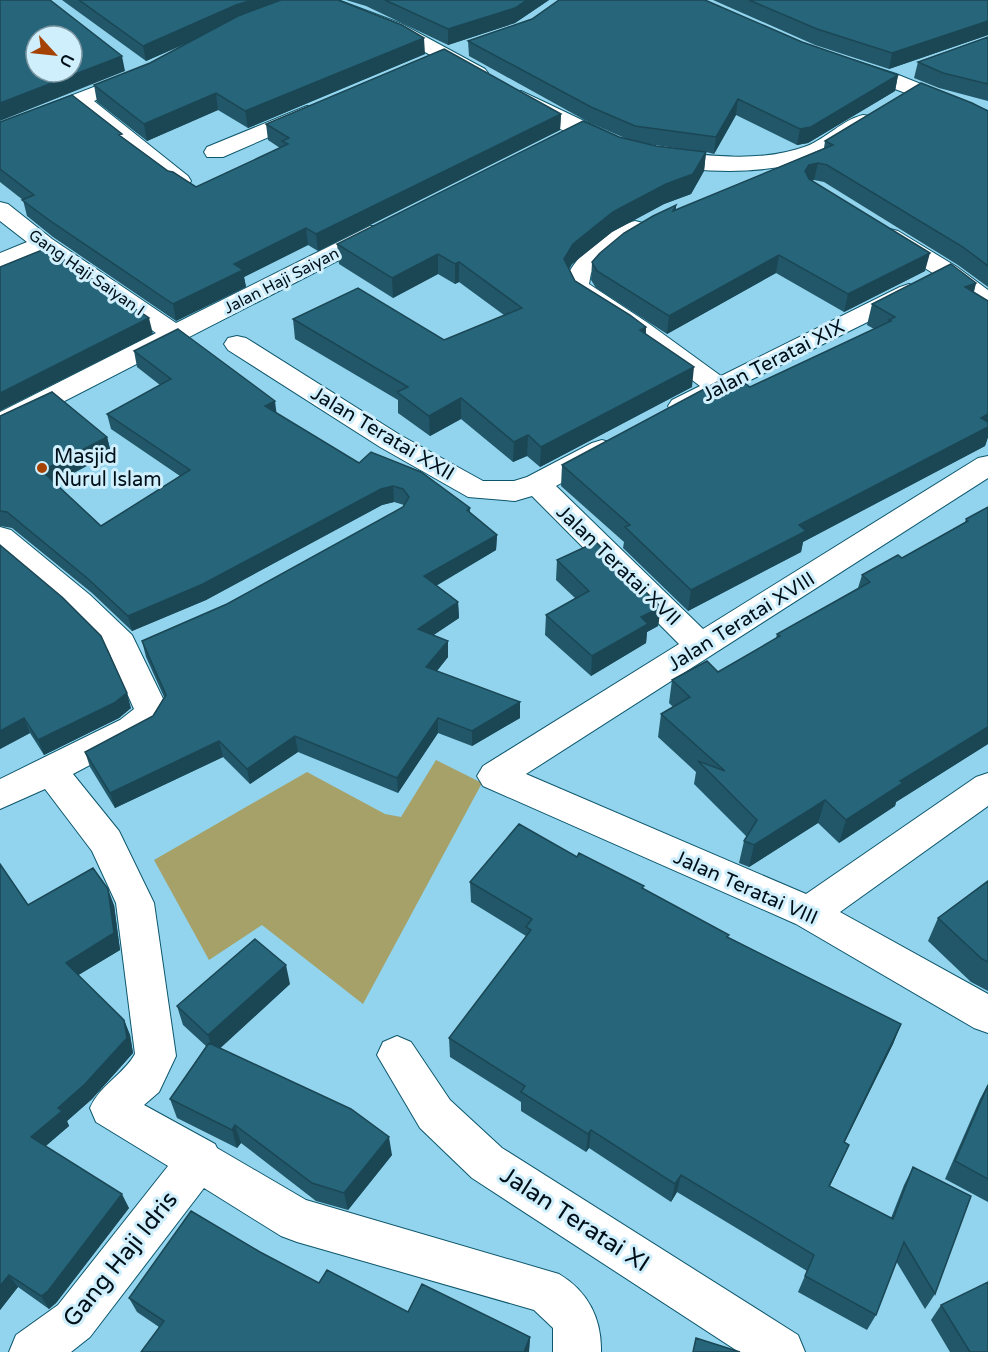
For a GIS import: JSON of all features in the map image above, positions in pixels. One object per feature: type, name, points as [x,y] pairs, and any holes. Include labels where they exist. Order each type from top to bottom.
[{"type":"street","points":[[320,0],[395,28],[581,130],[641,152],[715,163],[776,159],[816,150],[890,105],[913,80]]},
{"type":"street","points":[[420,66],[468,48]]},
{"type":"street","points":[[838,61],[889,78],[913,80],[988,119]]},
{"type":"street","points":[[0,131],[79,100],[142,68]]},
{"type":"street","points":[[79,100],[180,182]]},
{"type":"street","points":[[215,152],[325,104]]},
{"type":"street","points":[[553,144],[581,130]]},
{"type":"street","name":"Gang Haji Saiyan I","points":[[0,209],[44,244],[174,334]]},
{"type":"street","points":[[658,217],[625,234],[581,269],[578,275],[578,285],[584,294],[639,328],[718,387]]},
{"type":"street","name":"Jalan Haji Saiyan","points":[[0,423],[394,223]]},
{"type":"street","points":[[872,225],[948,272],[988,303]]},
{"type":"street","points":[[0,262],[44,244]]},
{"type":"street","name":"Jalan Teratai XIX","points":[[658,419],[948,272]]},
{"type":"street","name":"Jalan Teratai XXII","points":[[237,344],[390,441],[478,490],[514,491],[537,484]]},
{"type":"street","points":[[537,484],[628,436]]},
{"type":"street","name":"Jalan Teratai XVIII","points":[[495,776],[988,465]]},
{"type":"street","name":"Jalan Teratai XVII","points":[[537,484],[701,646]]},
{"type":"street","points":[[0,537],[79,603],[122,643],[139,644],[152,709],[144,721],[71,761],[0,795]]},
{"type":"street","points":[[50,770],[106,842],[135,903],[156,1056],[144,1078],[111,1108],[200,1159],[297,1220],[561,1299],[579,1333],[577,1352]]},
{"type":"street","name":"Jalan Teratai VIII","points":[[495,776],[809,913],[988,1016]]},
{"type":"street","points":[[809,913],[988,788]]},
{"type":"street","name":"Jalan Teratai XI","points":[[397,1055],[435,1114],[487,1163],[782,1352]]},
{"type":"street","name":"Gang Haji Idris","points":[[33,1352],[56,1336],[80,1314],[200,1159]]},
{"type":"shaded area","points":[[436,760],[482,783],[363,1004],[262,925],[209,960],[154,860],[307,772],[385,814],[401,817]]},
{"type":"building","points":[[0,0],[50,0],[81,24],[24,24],[24,84],[49,84],[0,103]]},
{"type":"building","points":[[79,0],[253,0],[236,5],[143,46]]},
{"type":"building","points":[[281,0],[338,0],[402,25],[424,38],[245,111],[216,93],[144,124],[94,85],[150,63],[238,16]]},
{"type":"building","points":[[385,0],[527,0],[515,8],[448,29]]},
{"type":"building","points":[[559,0],[705,0],[802,42],[898,75],[811,127],[800,129],[738,99],[716,137],[635,126],[591,107],[468,41],[532,19]]},
{"type":"building","points":[[749,0],[988,0],[988,21],[892,53],[817,29]]},
{"type":"building","points":[[84,26],[122,56],[84,71]]},
{"type":"building","points":[[988,37],[988,84],[943,73],[918,62]]},
{"type":"building","points":[[444,49],[561,114],[316,234],[306,228],[234,264],[243,270],[173,304],[22,200],[34,195],[0,169],[0,122],[72,95],[122,134],[119,135],[168,171],[196,187],[288,144],[282,141],[289,138],[266,124]]},
{"type":"building","points":[[921,83],[988,111],[988,266],[963,247],[827,165],[818,163],[809,165],[805,171],[809,179],[930,253],[848,294],[779,255],[669,316],[597,271],[592,262],[600,253],[624,233],[653,216],[676,205],[673,211],[833,145],[825,141]]},
{"type":"building","points":[[583,121],[619,137],[656,146],[706,152],[693,174],[666,184],[613,212],[573,244],[564,259],[575,281],[630,315],[646,327],[640,330],[694,367],[541,447],[528,435],[514,442],[461,398],[429,416],[397,392],[408,387],[293,319],[358,288],[444,340],[522,308],[459,262],[455,264],[438,254],[392,278],[337,244]]},
{"type":"building","points":[[47,248],[149,318],[0,393],[0,267]]},
{"type":"building","points":[[951,264],[976,283],[965,287],[988,301],[988,414],[981,418],[988,422],[988,427],[799,525],[806,531],[691,590],[625,527],[630,525],[562,465],[717,382],[731,391],[746,384],[750,387],[891,321],[889,320],[895,317],[872,304]]},
{"type":"building","points":[[178,329],[275,401],[265,406],[359,463],[371,452],[421,472],[470,508],[467,510],[497,535],[424,576],[458,602],[418,629],[448,641],[426,667],[520,702],[472,731],[438,718],[397,778],[295,736],[247,769],[219,741],[110,793],[85,752],[153,716],[166,695],[142,641],[227,604],[403,507],[409,497],[403,489],[393,486],[381,489],[203,584],[128,616],[87,578],[7,512],[0,511],[0,416],[52,392],[107,437],[42,471],[101,526],[190,470],[107,414],[171,379],[134,351]]},
{"type":"building","points":[[988,507],[988,727],[900,781],[903,783],[846,820],[825,800],[754,845],[744,841],[757,820],[698,761],[725,771],[661,714],[690,697],[672,680],[707,661],[718,672],[780,636],[777,634],[870,582],[862,575],[898,555],[902,558],[968,521],[966,519]]},
{"type":"building","points":[[596,542],[661,607],[641,617],[648,624],[592,656],[546,615],[589,591],[557,560]]},
{"type":"building","points":[[0,545],[62,597],[101,636],[127,693],[114,703],[38,740],[24,718],[0,731]]},
{"type":"building","points":[[519,824],[577,857],[579,853],[644,886],[642,888],[729,935],[727,937],[901,1024],[844,1142],[849,1145],[829,1186],[893,1219],[913,1167],[971,1196],[935,1294],[904,1242],[876,1315],[805,1276],[814,1255],[681,1175],[675,1184],[591,1130],[588,1134],[521,1092],[525,1086],[449,1038],[531,930],[526,927],[532,919],[470,882]]},
{"type":"building","points":[[0,864],[28,905],[93,868],[108,889],[114,933],[66,963],[124,1020],[127,1038],[85,1084],[58,1108],[62,1111],[31,1137],[122,1194],[48,1291],[41,1296],[9,1275],[0,1286]]},
{"type":"building","points":[[988,881],[988,962],[938,918]]},
{"type":"building","points":[[255,939],[286,965],[208,1035],[177,1006]]},
{"type":"building","points":[[209,1043],[351,1109],[389,1137],[344,1193],[312,1183],[235,1125],[232,1130],[170,1099]]},
{"type":"building","points":[[988,1085],[988,1179],[955,1161]]},
{"type":"building","points":[[191,1211],[260,1252],[319,1283],[327,1270],[408,1312],[422,1284],[530,1337],[524,1352],[141,1352],[164,1321],[129,1298]]},
{"type":"building","points":[[988,1282],[988,1352],[970,1352],[941,1305]]},
{"type":"building","points":[[696,1338],[740,1352],[693,1352]]},
{"type":"place","name":"Masjid Nurul Islam","points":[[42,468]]}]
